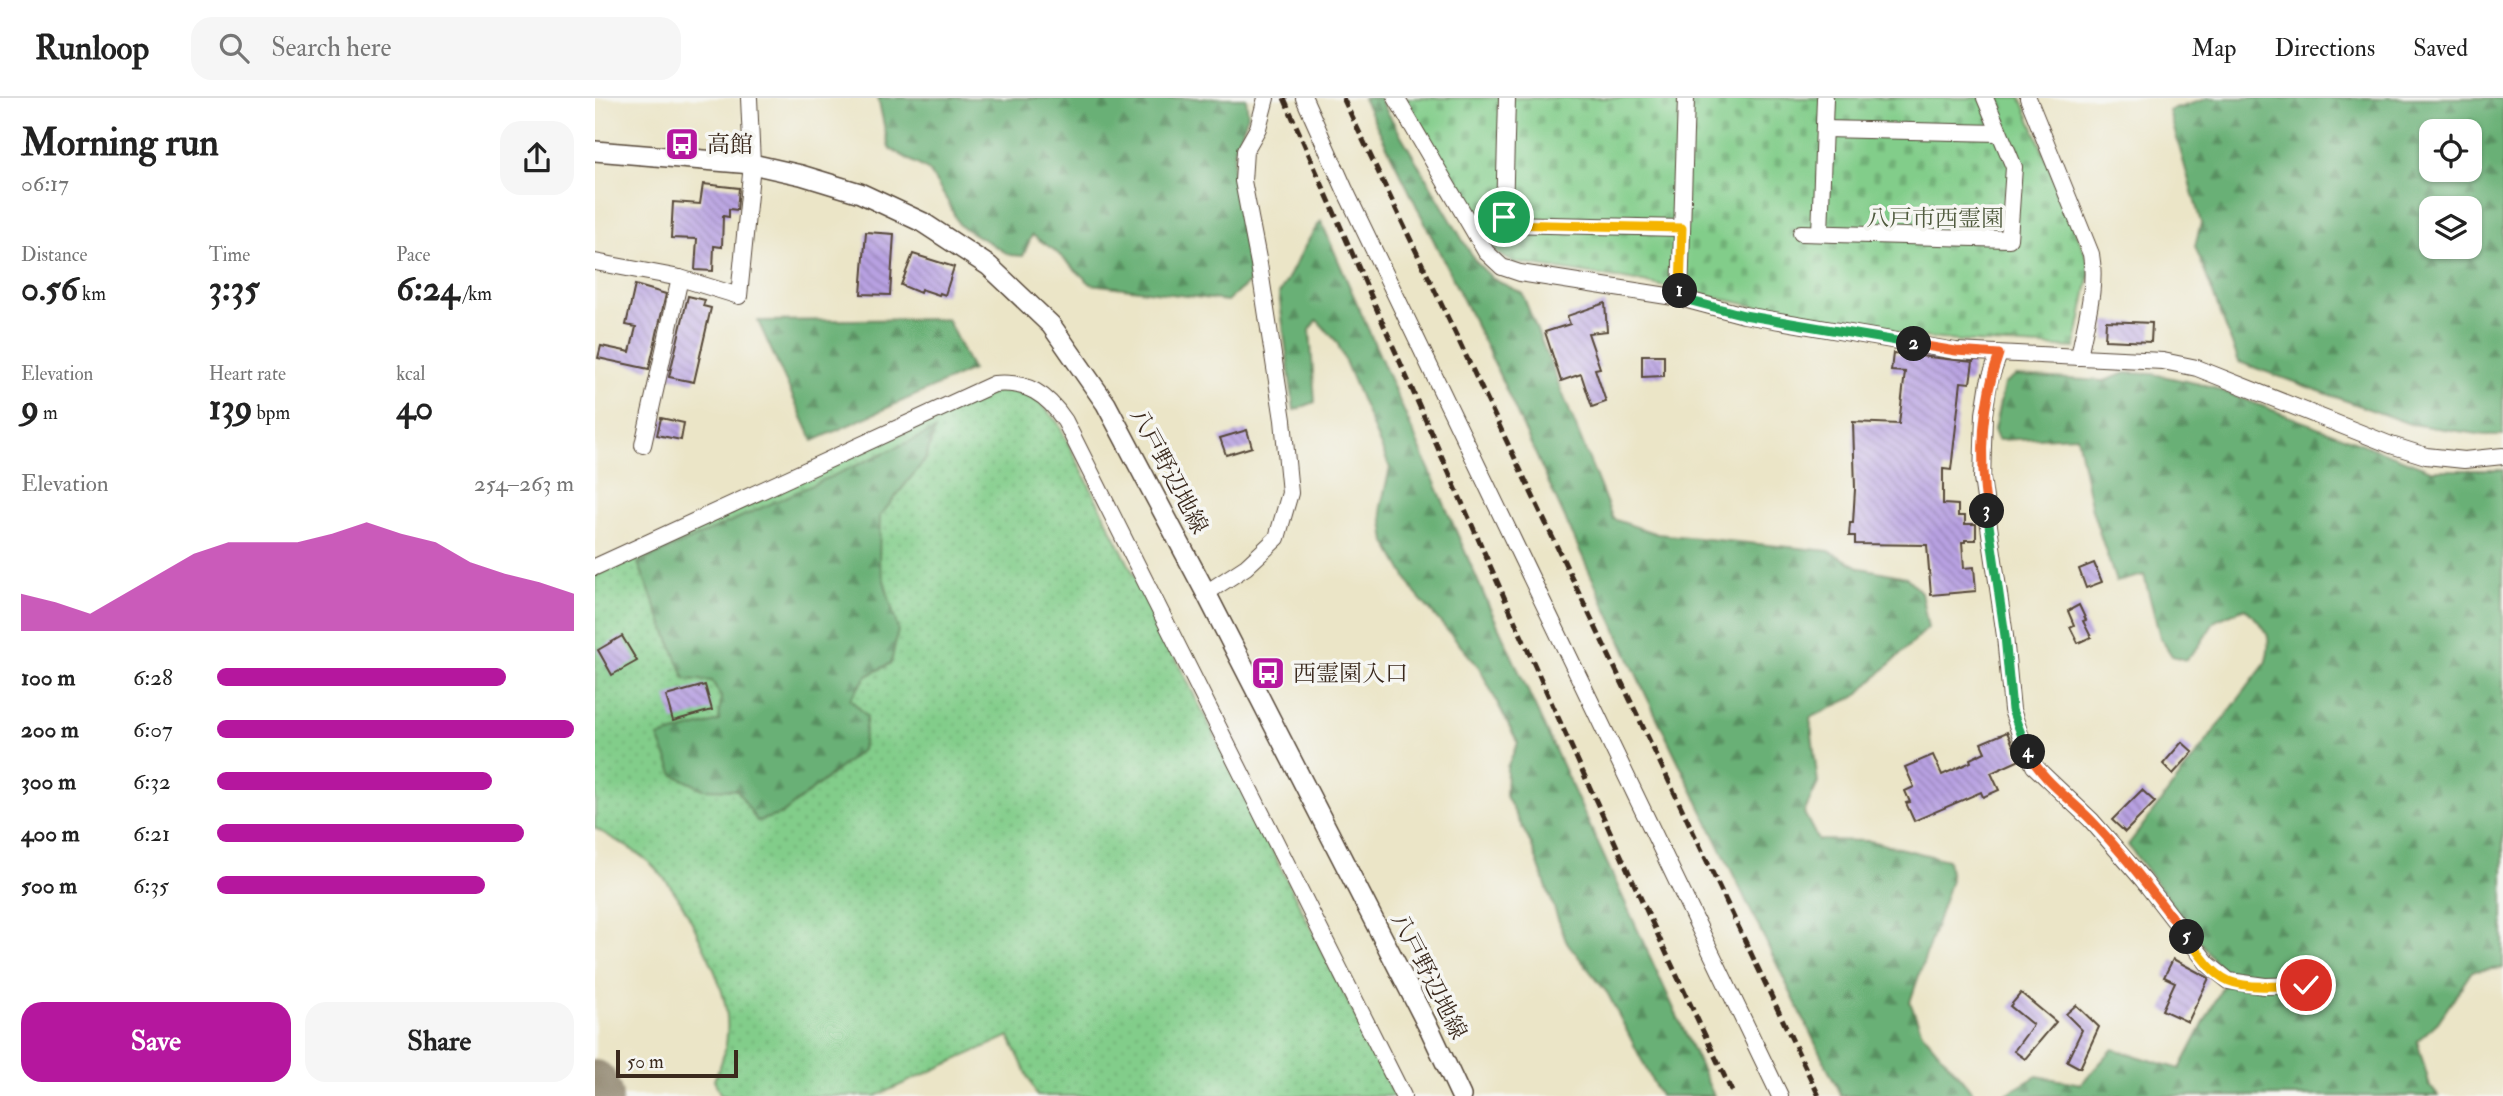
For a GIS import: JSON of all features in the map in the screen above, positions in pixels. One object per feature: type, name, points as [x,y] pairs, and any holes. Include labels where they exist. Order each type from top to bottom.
[{"type":"main road","name":"八戸野辺地線","points":[[595,151],[752,164],[860,193],[922,222],[989,266],[1051,325],[1106,404],[1206,593],[1431,1032],[1461,1096]]},
{"type":"street","points":[[595,262],[680,278],[739,296],[752,164],[749,98]]},
{"type":"street","points":[[1206,593],[1246,567],[1277,538],[1290,493],[1283,420],[1243,181],[1245,151],[1258,128],[1267,98]]},
{"type":"street","points":[[1304,98],[1345,190],[1780,1096]]},
{"type":"street","points":[[1395,98],[1486,252],[1502,267],[1520,274],[1680,298],[1770,320],[1944,349],[2163,361],[2197,368],[2391,445],[2426,456],[2464,460],[2503,456]]},
{"type":"street","points":[[1507,98],[1504,217],[1508,224],[1682,228]]},
{"type":"street","points":[[1680,298],[1686,98]]},
{"type":"street","points":[[1820,233],[1825,98]]},
{"type":"street","points":[[1801,233],[2009,239],[2014,167],[1986,98]]},
{"type":"street","points":[[2028,98],[2091,254],[2094,269],[2079,357]]},
{"type":"street","points":[[1824,129],[1999,132]]},
{"type":"street","points":[[643,445],[680,278]]},
{"type":"street","points":[[1999,354],[1989,382],[1984,414],[1982,478],[2005,636],[2012,710],[2034,766],[2091,820],[2143,880],[2207,964],[2229,981],[2265,986],[2306,985]]},
{"type":"street","points":[[595,567],[994,384],[1017,384],[1039,392],[1054,404],[1065,421],[1403,1096]]},
{"type":"green space","points":[[878,98],[1246,98],[1248,115],[1235,150],[1233,171],[1251,281],[1227,301],[1091,284],[1054,250],[1032,235],[1023,256],[1010,255],[959,225],[929,171],[889,148]]},
{"type":"green space","points":[[1363,98],[1379,98],[1475,261],[1493,279],[1522,293],[1613,519],[1657,534],[1829,551],[1861,568],[1906,577],[1921,592],[1928,628],[1856,696],[1810,718],[1818,783],[1804,813],[1818,840],[1870,841],[1948,860],[1951,880],[1910,1002],[1922,1032],[1976,1096],[1841,1096],[1645,693],[1487,348]]},
{"type":"green space","name":"八戸市西霊園","points":[[1405,98],[2021,98],[2088,260],[2090,273],[2075,348],[1923,337],[1643,282],[1513,262],[1497,253],[1488,241]]},
{"type":"green space","points":[[2209,98],[2500,98],[2503,101],[2503,435],[2485,435],[2410,424],[2239,362],[2195,246],[2201,223],[2169,111]]},
{"type":"green space","points":[[1321,221],[1487,602],[1714,1096],[1660,1096],[1608,994],[1566,941],[1531,844],[1506,796],[1507,767],[1518,743],[1479,667],[1415,593],[1386,542],[1381,506],[1390,468],[1337,342],[1317,320],[1310,330],[1315,402],[1294,410],[1279,294]]},
{"type":"green space","points":[[947,319],[972,370],[813,441],[758,321]]},
{"type":"green space","points":[[2126,373],[2153,374],[2209,386],[2431,470],[2503,470],[2503,968],[2472,971],[2438,1022],[2417,1041],[2430,1086],[2438,1096],[2003,1096],[2037,1076],[2081,1084],[2113,1049],[2180,1069],[2227,978],[2128,845],[2265,664],[2269,645],[2266,632],[2245,608],[2215,621],[2186,660],[2172,656],[2160,637],[2144,575],[2116,582],[2092,510],[2077,436],[1998,440],[1994,430],[2004,384],[2016,376],[2104,381]]},
{"type":"green space","points":[[1005,390],[1030,396],[1058,423],[1395,1096],[1037,1096],[1009,1036],[876,1096],[721,1096],[714,1080],[726,1042],[726,1007],[708,955],[676,894],[657,870],[627,847],[595,828],[595,575],[989,393]]},
{"type":"green space","points":[[935,430],[925,460],[880,516],[879,562],[898,630],[891,663],[867,676],[850,699],[867,716],[862,750],[782,814],[757,821],[737,790],[703,789],[674,775],[658,737],[719,721],[721,697],[712,681],[685,679],[638,563]]},
{"type":"building","points":[[703,184],[739,188],[737,210],[729,209],[729,217],[723,216],[722,247],[714,246],[713,271],[695,270],[697,239],[671,238],[673,202],[700,204]]},
{"type":"building","points":[[866,232],[894,234],[890,295],[861,294]]},
{"type":"building","points":[[913,254],[954,267],[945,295],[921,289],[920,293],[901,285]]},
{"type":"building","points":[[635,285],[666,294],[649,369],[598,358],[601,346],[630,352],[636,327],[626,325]]},
{"type":"building","points":[[688,296],[705,300],[703,306],[711,308],[694,382],[669,377]]},
{"type":"building","points":[[1605,303],[1607,331],[1588,333],[1600,368],[1595,369],[1606,402],[1592,407],[1581,374],[1561,381],[1545,332],[1570,324],[1567,316]]},
{"type":"building","points":[[2106,321],[2152,323],[2151,342],[2105,340]]},
{"type":"building","points":[[1893,353],[1973,362],[1970,383],[1961,382],[1951,470],[1943,469],[1943,504],[1958,505],[1958,516],[1965,516],[1965,524],[1976,524],[1976,540],[1962,542],[1964,568],[1974,567],[1976,591],[1931,595],[1927,545],[1855,544],[1855,536],[1849,536],[1850,523],[1853,523],[1855,489],[1853,422],[1899,424],[1905,372],[1891,371]]},
{"type":"building","points":[[1642,355],[1664,355],[1664,376],[1642,377]]},
{"type":"building","points":[[661,418],[684,423],[681,440],[657,435]]},
{"type":"building","points":[[1247,430],[1252,447],[1226,455],[1220,438]]},
{"type":"building","points":[[2094,563],[2102,582],[2086,588],[2079,569]]},
{"type":"building","points":[[2079,605],[2091,637],[2078,643],[2070,627],[2074,625],[2068,611]]},
{"type":"building","points":[[622,636],[637,661],[612,675],[598,650]]},
{"type":"building","points":[[705,685],[712,710],[673,721],[666,696]]},
{"type":"building","points":[[2007,732],[2020,760],[1991,773],[1999,790],[1983,797],[1981,792],[1914,821],[1906,803],[1910,802],[1905,791],[1914,787],[1905,767],[1933,755],[1942,775],[1971,762],[1970,759],[1985,752],[1981,743]]},
{"type":"building","points":[[2182,742],[2193,752],[2173,774],[2163,764]]},
{"type":"building","points":[[2142,790],[2155,802],[2125,832],[2112,820]]},
{"type":"building","points":[[2173,959],[2209,978],[2188,1022],[2162,1010],[2175,982],[2164,977]]},
{"type":"building","points":[[2021,993],[2056,1022],[2025,1059],[2014,1051],[2033,1025],[2010,1006]]},
{"type":"building","points":[[2076,1005],[2099,1027],[2080,1068],[2067,1061],[2082,1030],[2066,1014]]},
{"type":"taxiway","points":[[595,1082],[601,1096]]},
{"type":"railway","points":[[1284,98],[1561,724],[1734,1096]]},
{"type":"railway","points":[[1343,98],[1819,1096]]},
{"type":"place","name":"高館","points":[[682,144]]},
{"type":"place","name":"西霊園入口","points":[[1268,673]]},
{"type":"route","points":[[1504,217],[1508,224],[1682,228],[1680,298],[1744,315],[1897,342],[1999,354],[1989,382],[1984,414],[1982,478],[2005,636],[2012,710],[2034,766],[2091,820],[2143,880],[2207,964],[2229,981],[2265,986],[2306,985]]}]
